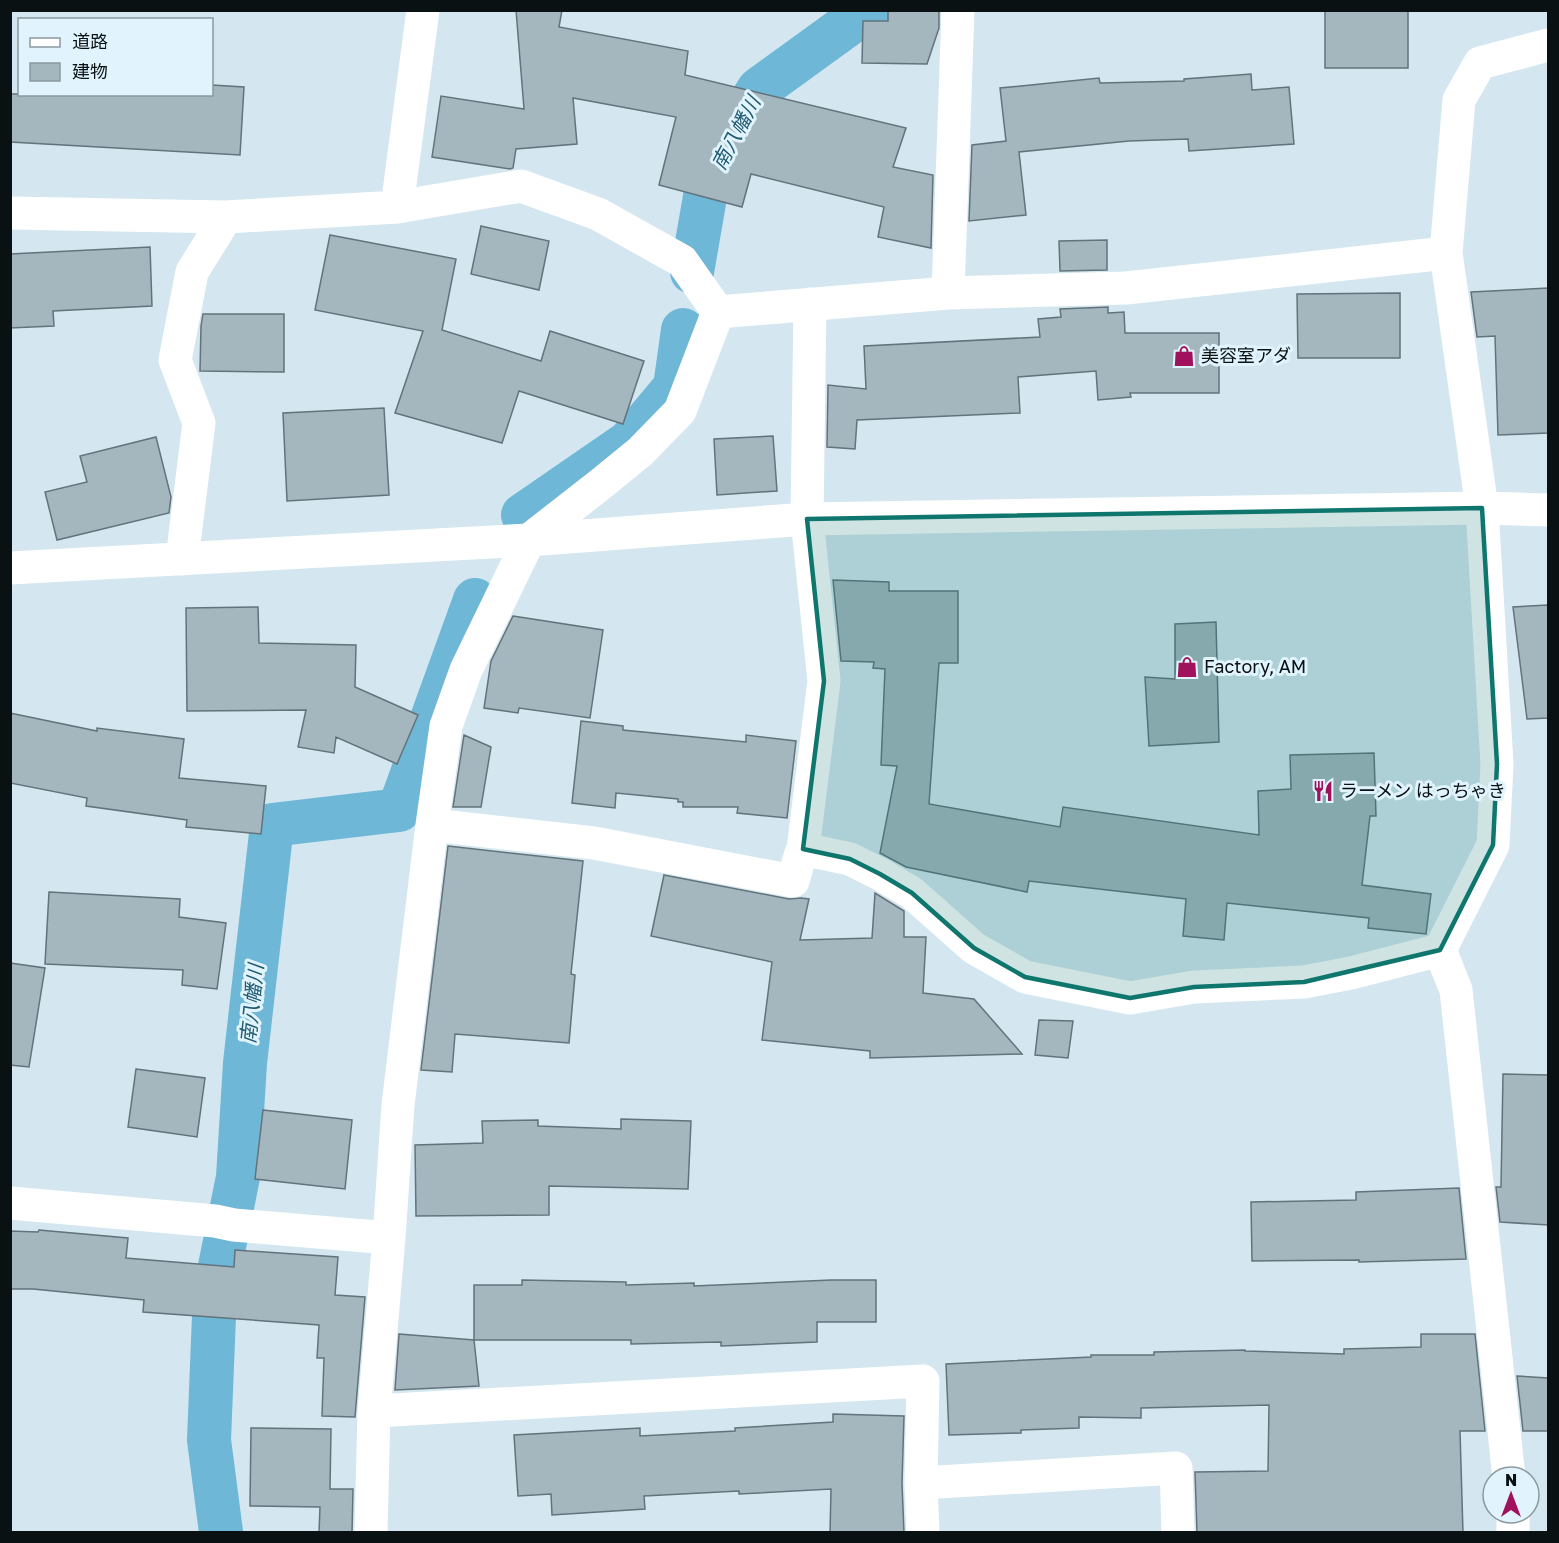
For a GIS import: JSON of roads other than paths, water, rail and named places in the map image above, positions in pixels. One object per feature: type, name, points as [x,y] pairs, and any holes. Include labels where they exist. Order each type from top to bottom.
[{"type":"street","points":[[397,207],[423,10]]},
{"type":"street","points":[[948,293],[958,10]]},
{"type":"street","points":[[1508,1465],[1456,990],[1440,950],[1493,845],[1497,764],[1482,508],[1446,253],[1459,100],[1480,63],[1548,45]]},
{"type":"street","points":[[10,213],[226,217],[397,207],[521,186],[598,214],[682,261],[718,312]]},
{"type":"street","points":[[182,559],[199,423],[175,360],[192,272],[226,217]]},
{"type":"street","points":[[718,312],[948,293],[1126,288],[1446,253]]},
{"type":"street","points":[[432,825],[594,843],[793,881],[803,849],[824,681],[807,519],[810,304]]},
{"type":"street","points":[[371,1533],[374,1411],[398,1105],[446,726],[466,670],[529,540],[640,452],[680,411],[718,312]]},
{"type":"street","points":[[10,568],[529,540],[807,519],[1482,508],[1548,510]]},
{"type":"street","points":[[803,849],[850,859],[880,874],[912,893],[974,948],[1025,977],[1130,998],[1194,987],[1304,982],[1351,973],[1440,950]]},
{"type":"street","points":[[10,1203],[389,1238]]},
{"type":"street","points":[[374,1411],[923,1381],[921,1482],[923,1533]]},
{"type":"street","points":[[921,1482],[1176,1468],[1178,1533]]},
{"type":"waterway","name":"南八幡川","points":[[692,272],[706,191],[737,123],[759,89],[868,10]]},
{"type":"waterway","name":"南八幡川","points":[[523,515],[629,442],[675,387],[683,330]]},
{"type":"waterway","name":"南八幡川","points":[[221,1532],[209,1440],[215,1291],[238,1177],[245,1063],[272,825],[399,810],[475,600]]},
{"type":"place","name":"美容室アダ","points":[[1184,356]]},
{"type":"place","name":"Factory, AM","points":[[1187,667]]},
{"type":"place","name":"ラーメン はっちゃき","points":[[1323,791]]}]
